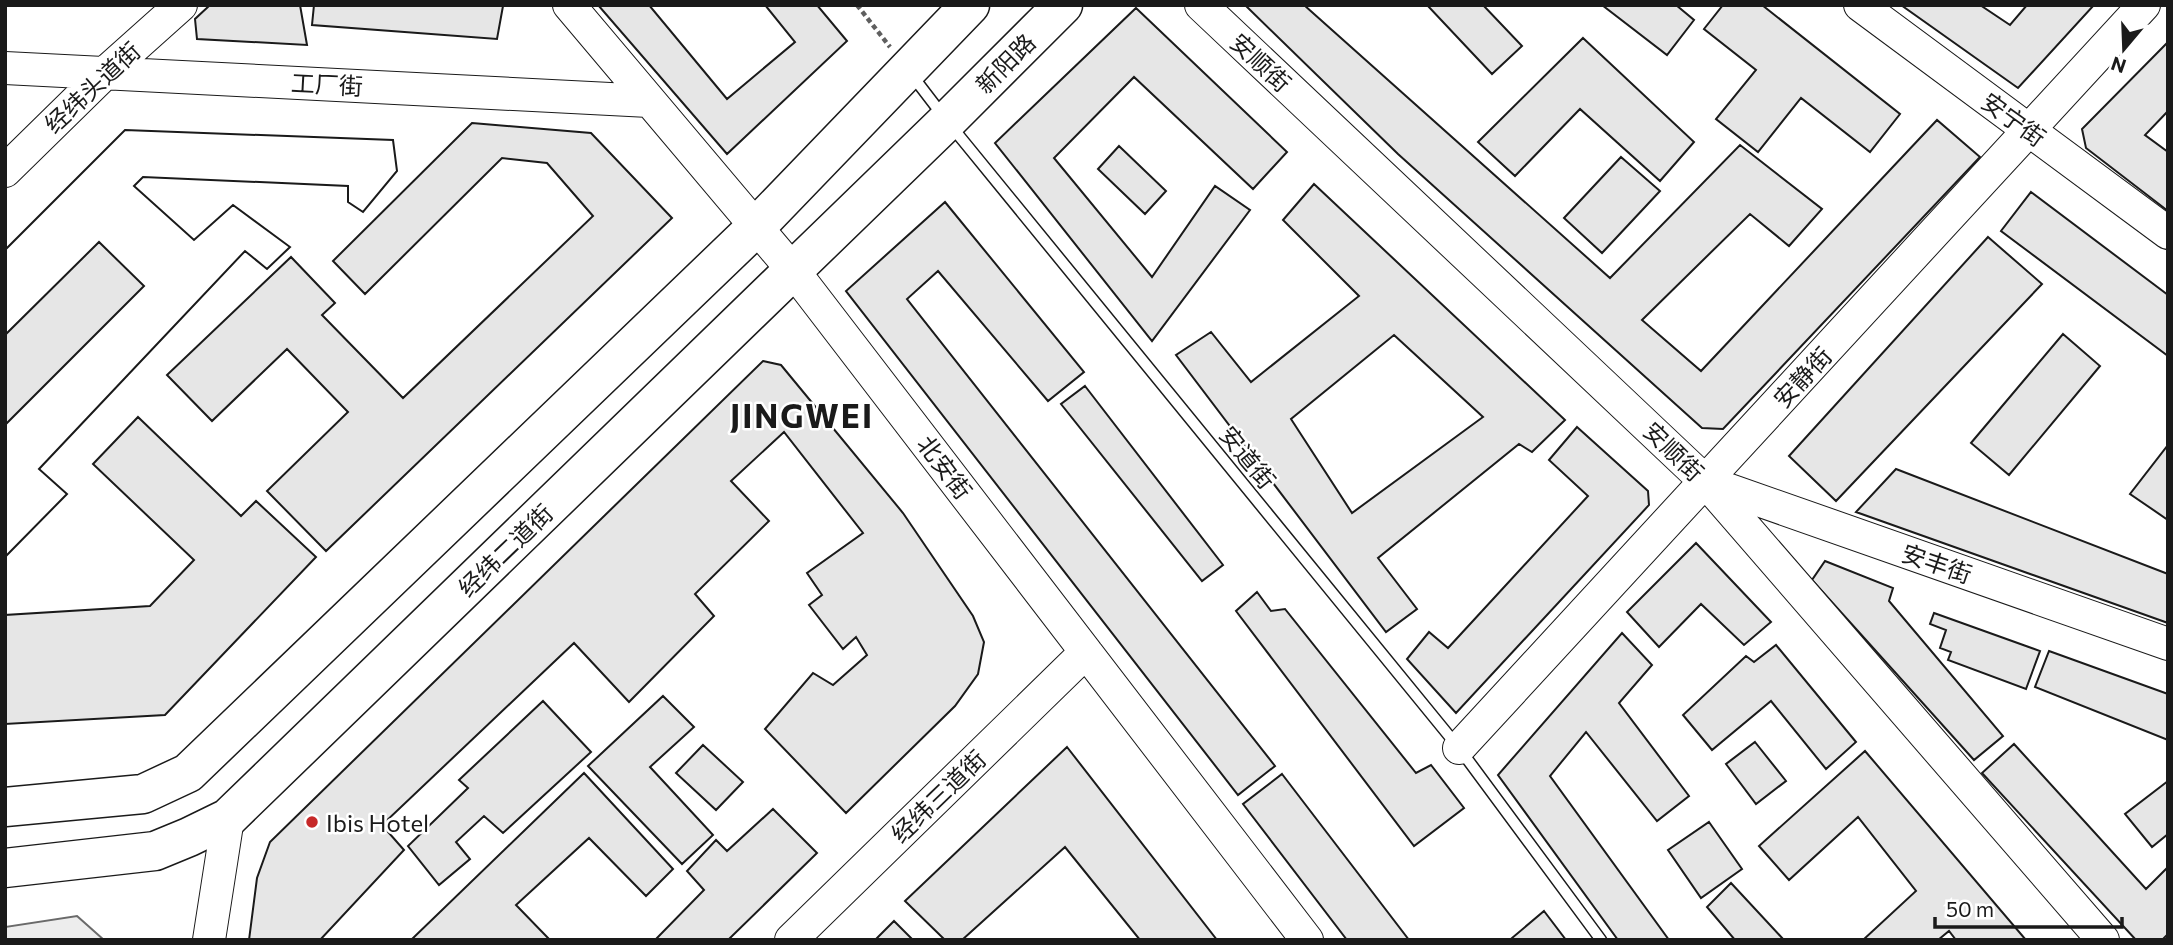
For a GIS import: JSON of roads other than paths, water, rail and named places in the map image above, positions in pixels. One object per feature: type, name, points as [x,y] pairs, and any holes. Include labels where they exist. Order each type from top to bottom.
[{"type":"highway","points":[[5,807],[144,794],[188,773],[756,227],[970,5]]},
{"type":"highway","name":"新阳路","points":[[947,121],[1063,5]]},
{"type":"highway","name":"经纬二道街","points":[[5,868],[155,851],[228,818],[947,121]]},
{"type":"street","name":"经纬头道街","points":[[5,171],[105,73],[181,5]]},
{"type":"street","name":"北安街","points":[[569,5],[793,271],[1307,940]]},
{"type":"street","name":"安顺街","points":[[1200,5],[1706,482],[2103,940]]},
{"type":"street","name":"安宁街","points":[[1860,5],[2168,233]]},
{"type":"street","name":"安静街","points":[[1459,748],[2144,5]]},
{"type":"street","name":"工厂街","points":[[5,68],[649,101]]},
{"type":"street","name":"安丰街","points":[[1706,482],[2168,644]]},
{"type":"street","name":"经纬三道街","points":[[790,940],[1086,652]]},
{"type":"street","points":[[209,940],[228,818]]},
{"type":"lane","name":"安道街","points":[[908,70],[1459,748],[1601,940]]},
{"type":"place","name":"Ibis Hotel","points":[[312,822]]},
{"type":"district","name":"JINGWEI","points":[[802,415]]}]
